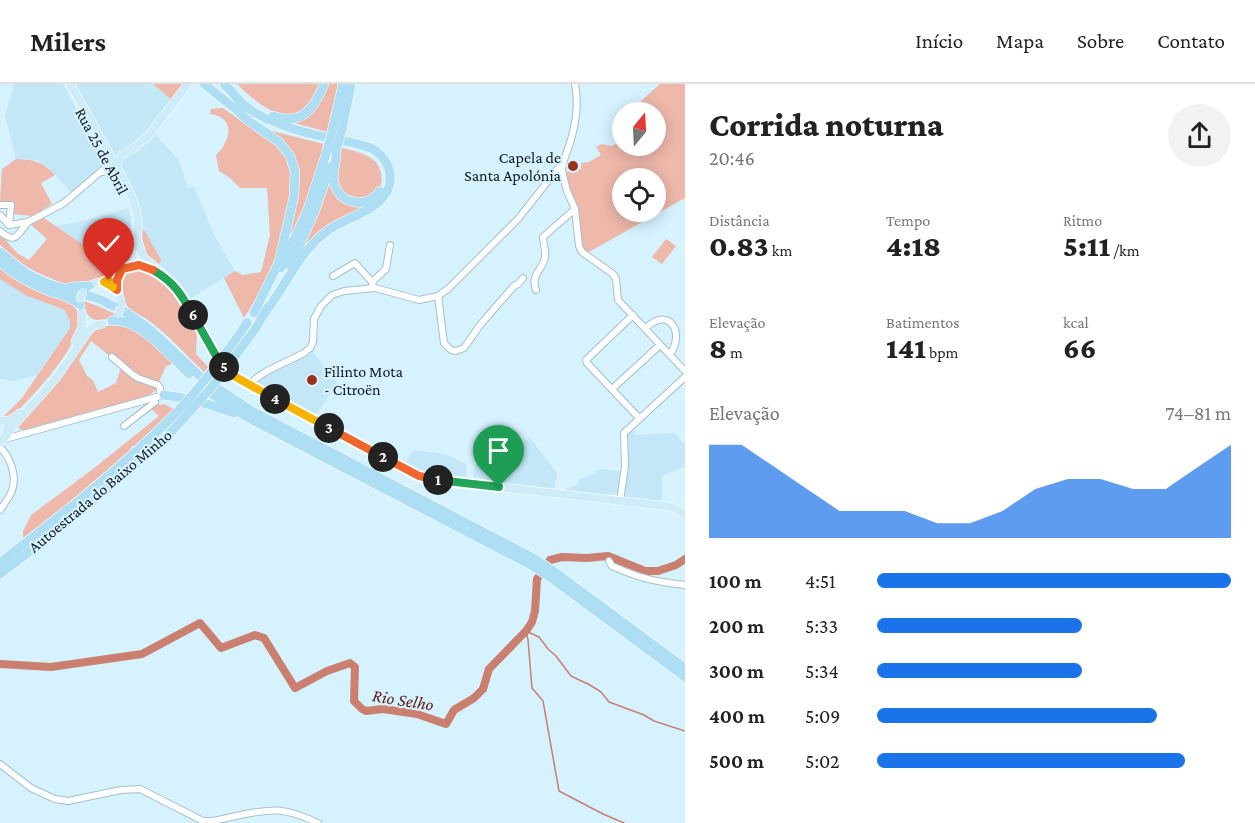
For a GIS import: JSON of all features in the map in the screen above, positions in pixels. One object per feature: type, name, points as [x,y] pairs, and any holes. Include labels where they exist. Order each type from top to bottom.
[{"type":"highway","points":[[204,84],[246,119],[279,142],[293,164],[296,179],[294,196],[279,262],[254,313]]},
{"type":"highway","points":[[224,84],[243,104],[273,122],[374,150],[383,158],[390,174],[389,186],[381,201],[322,235],[305,253],[266,311]]},
{"type":"highway","points":[[232,92],[270,116],[291,119],[309,111],[324,84]]},
{"type":"highway","name":"Autoestrada do Baixo Minho","points":[[338,128],[343,84]]},
{"type":"highway","name":"Autoestrada do Baixo Minho","points":[[0,574],[38,540],[119,479],[211,388],[251,326],[266,311],[295,257],[319,200],[351,84]]},
{"type":"highway","points":[[238,111],[280,130],[370,154],[380,163],[384,174],[383,186],[374,199],[360,203],[342,196],[337,190],[333,177],[337,157],[331,151]]},
{"type":"highway","name":"Autoestrada do Baixo Minho","points":[[251,326],[254,313],[294,242],[331,151]]},
{"type":"highway","points":[[0,250],[43,278],[73,288],[83,299]]},
{"type":"highway","points":[[0,250],[26,273],[46,283],[99,299],[127,313],[152,331],[216,392]]},
{"type":"highway","points":[[0,257],[24,276],[45,286],[98,303],[138,324],[216,392],[254,421]]},
{"type":"highway","points":[[0,262],[29,282],[71,298],[83,299]]},
{"type":"highway","points":[[115,313],[129,311],[153,328],[216,392]]},
{"type":"highway","points":[[115,313],[143,331],[198,382],[533,562],[685,668]]},
{"type":"highway","points":[[162,393],[203,403],[254,421],[533,562]]},
{"type":"highway","name":"Autoestrada do Baixo Minho","points":[[0,562],[38,540]]},
{"type":"highway","points":[[553,575],[685,677]]},
{"type":"main road","name":"Rua 25 de Abril","points":[[66,84],[131,197],[136,211],[139,228],[137,237],[132,253],[117,280],[117,290]]},
{"type":"main road","name":"Rua 25 de Abril","points":[[70,84],[108,157]]},
{"type":"main road","points":[[116,170],[118,160],[122,155],[148,136],[188,84]]},
{"type":"main road","points":[[108,157],[122,155]]},
{"type":"main road","name":"Rua 25 de Abril","points":[[104,282],[113,277],[128,251],[135,227],[128,198],[116,170]]},
{"type":"main road","name":"Rua 25 de Abril","points":[[137,237],[144,258],[181,293],[220,363],[234,376],[408,471],[427,479],[666,506],[685,515]]},
{"type":"main road","name":"Rua 25 de Abril","points":[[122,269],[139,265],[168,279]]},
{"type":"main road","points":[[1,421],[17,416],[53,376],[69,354],[83,322],[83,299],[93,283],[104,282],[117,290],[115,313]]},
{"type":"main road","points":[[83,299],[90,321],[115,313]]},
{"type":"main road","points":[[3,442],[14,424],[57,377],[89,330],[115,313]]},
{"type":"main road","points":[[1,421],[6,426],[3,442]]},
{"type":"street","points":[[565,185],[563,162],[570,144],[578,100],[575,84]]},
{"type":"street","points":[[100,174],[105,168],[108,157]]},
{"type":"street","points":[[253,387],[259,376],[310,348],[313,342],[314,319],[329,296],[373,285],[419,300],[438,296],[449,288],[518,219],[563,162]]},
{"type":"street","points":[[9,225],[27,222],[64,203],[100,174],[107,170],[116,170]]},
{"type":"street","points":[[557,170],[575,209],[578,241],[582,252],[613,274],[616,279],[618,300],[685,371]]},
{"type":"street","points":[[552,176],[558,177],[565,185]]},
{"type":"street","points":[[0,205],[10,204],[9,225]]},
{"type":"street","points":[[536,290],[535,277],[546,256],[543,237],[575,209]]},
{"type":"street","points":[[0,215],[9,225]]},
{"type":"street","points":[[0,231],[8,238],[16,237],[27,222]]},
{"type":"street","points":[[373,285],[386,269],[390,245]]},
{"type":"street","points":[[333,276],[355,263],[373,285]]},
{"type":"street","points":[[438,296],[444,343],[451,350],[456,351],[464,348],[480,325],[523,278]]},
{"type":"street","points":[[633,315],[586,360],[639,418]]},
{"type":"street","points":[[646,328],[659,319],[676,325],[679,339],[676,348],[670,354]]},
{"type":"street","points":[[612,389],[660,345]]},
{"type":"street","points":[[112,357],[138,378],[158,385],[162,393],[124,426]]},
{"type":"street","points":[[620,501],[624,466],[624,433],[685,377]]},
{"type":"street","points":[[0,510],[14,486],[12,467],[3,442],[25,433],[154,399]]},
{"type":"street","points":[[14,424],[16,430],[25,433]]},
{"type":"street","points":[[609,561],[612,566],[641,578],[685,585]]},
{"type":"street","points":[[0,764],[31,788],[55,799],[68,801],[121,790],[140,789],[202,822],[214,822],[241,815],[277,810],[297,814],[318,823]]},
{"type":"shaded area","points":[[14,84],[63,84],[108,168],[74,196],[48,167],[37,160],[16,159],[5,116]]},
{"type":"shaded area","points":[[75,84],[153,84],[172,100],[152,128],[179,160],[188,188],[194,186],[214,235],[235,271],[189,299],[143,252],[133,198],[72,86]]},
{"type":"shaded area","points":[[153,84],[185,84],[172,100]]},
{"type":"shaded area","points":[[237,84],[320,84],[302,110],[292,114],[282,114],[260,103]]},
{"type":"shaded area","points":[[327,84],[338,84],[327,132],[291,122],[301,119]]},
{"type":"shaded area","points":[[660,84],[685,84],[685,198],[666,209],[666,168],[612,168],[612,222],[642,222],[587,253],[582,248],[566,172],[581,169],[581,163],[589,162],[601,155],[596,147],[602,144],[612,146],[612,156],[666,156],[666,102],[640,102]]},
{"type":"shaded area","points":[[223,108],[278,147],[286,157],[292,175],[275,265],[244,318],[224,278],[235,271],[243,275],[261,272],[270,235],[267,188],[240,188],[219,171],[216,155],[225,143],[228,128],[221,117],[210,114],[211,109]]},
{"type":"shaded area","points":[[272,131],[324,144],[308,197],[284,253],[297,200],[299,176]]},
{"type":"shaded area","points":[[342,148],[366,155],[379,167],[382,176],[381,185],[370,198],[349,198],[337,185]]},
{"type":"shaded area","points":[[16,159],[38,162],[55,175],[41,183],[52,204],[42,210],[43,212],[32,216],[13,214],[13,202],[0,202],[2,169]]},
{"type":"shaded area","points":[[330,181],[342,200],[373,201],[300,254],[311,231]]},
{"type":"shaded area","points":[[128,208],[131,230],[88,248],[57,226],[93,219]]},
{"type":"shaded area","points":[[41,216],[88,248],[131,230],[128,243],[108,276],[74,286],[62,283],[22,264],[0,245],[0,234],[17,253],[29,260],[47,239],[30,224]]},
{"type":"shaded area","points":[[143,228],[161,260],[158,267],[144,250]]},
{"type":"shaded area","points":[[666,239],[676,246],[662,264],[652,257]]},
{"type":"shaded area","points":[[0,267],[27,286],[71,303],[79,317],[77,331],[60,363],[15,414],[3,417],[22,398],[70,328],[70,321],[65,310],[27,296],[0,279]]},
{"type":"shaded area","points":[[137,268],[161,280],[189,313],[197,329],[196,354],[208,367],[204,372],[160,330],[127,306],[120,286],[122,276]]},
{"type":"shaded area","points":[[0,279],[27,296],[66,310],[70,328],[37,375],[13,381],[0,379]]},
{"type":"shaded area","points":[[83,301],[115,314],[104,320],[94,319],[86,313]]},
{"type":"shaded area","points":[[119,323],[141,334],[173,364],[166,366],[158,384],[135,376],[91,341],[79,360],[87,376],[93,380],[98,392],[116,383],[121,367],[137,380],[158,388],[141,398],[24,430],[19,429],[20,421],[48,392],[87,334],[94,329]]},
{"type":"shaded area","points":[[310,350],[337,382],[315,417],[259,387],[258,383],[265,374]]},
{"type":"shaded area","points":[[157,404],[164,404],[174,409],[76,497],[23,538],[23,531],[31,515],[159,416],[151,409]]},
{"type":"shaded area","points":[[634,427],[635,435],[675,433],[685,445],[685,466],[662,476],[662,501],[627,497],[625,494],[617,493],[609,495],[564,490],[578,484],[579,478],[585,478],[602,469],[626,472],[629,447],[626,447],[627,433]]},
{"type":"shaded area","points":[[530,438],[557,473],[554,490],[430,476],[404,466],[415,450],[445,454],[466,464],[466,477],[473,478],[475,466],[494,461]]},
{"type":"waterway","name":"Rio Selho","points":[[0,664],[51,667],[142,654],[200,623],[221,648],[255,635],[264,638],[295,688],[327,671],[350,663],[355,667],[354,701],[362,709],[366,711],[383,709],[417,714],[446,724],[454,710],[474,698],[483,689],[489,669],[532,622],[537,579],[550,560],[562,557],[608,556],[645,571],[658,571],[676,565],[685,559]]},
{"type":"waterway","points":[[526,631],[532,688],[543,701],[559,791],[624,823]]},
{"type":"waterway","points":[[528,632],[539,637],[571,676],[601,692],[609,702],[685,731]]},
{"type":"place","name":"Capela de Santa Apolónia","points":[[573,166]]},
{"type":"place","name":"Filinto Mota - Citroën","points":[[312,380]]},
{"type":"route","points":[[109,280],[104,282],[117,290],[117,280],[122,269],[139,265],[147,267],[168,279],[181,293],[220,363],[234,376],[419,476],[427,479],[499,487]]}]
